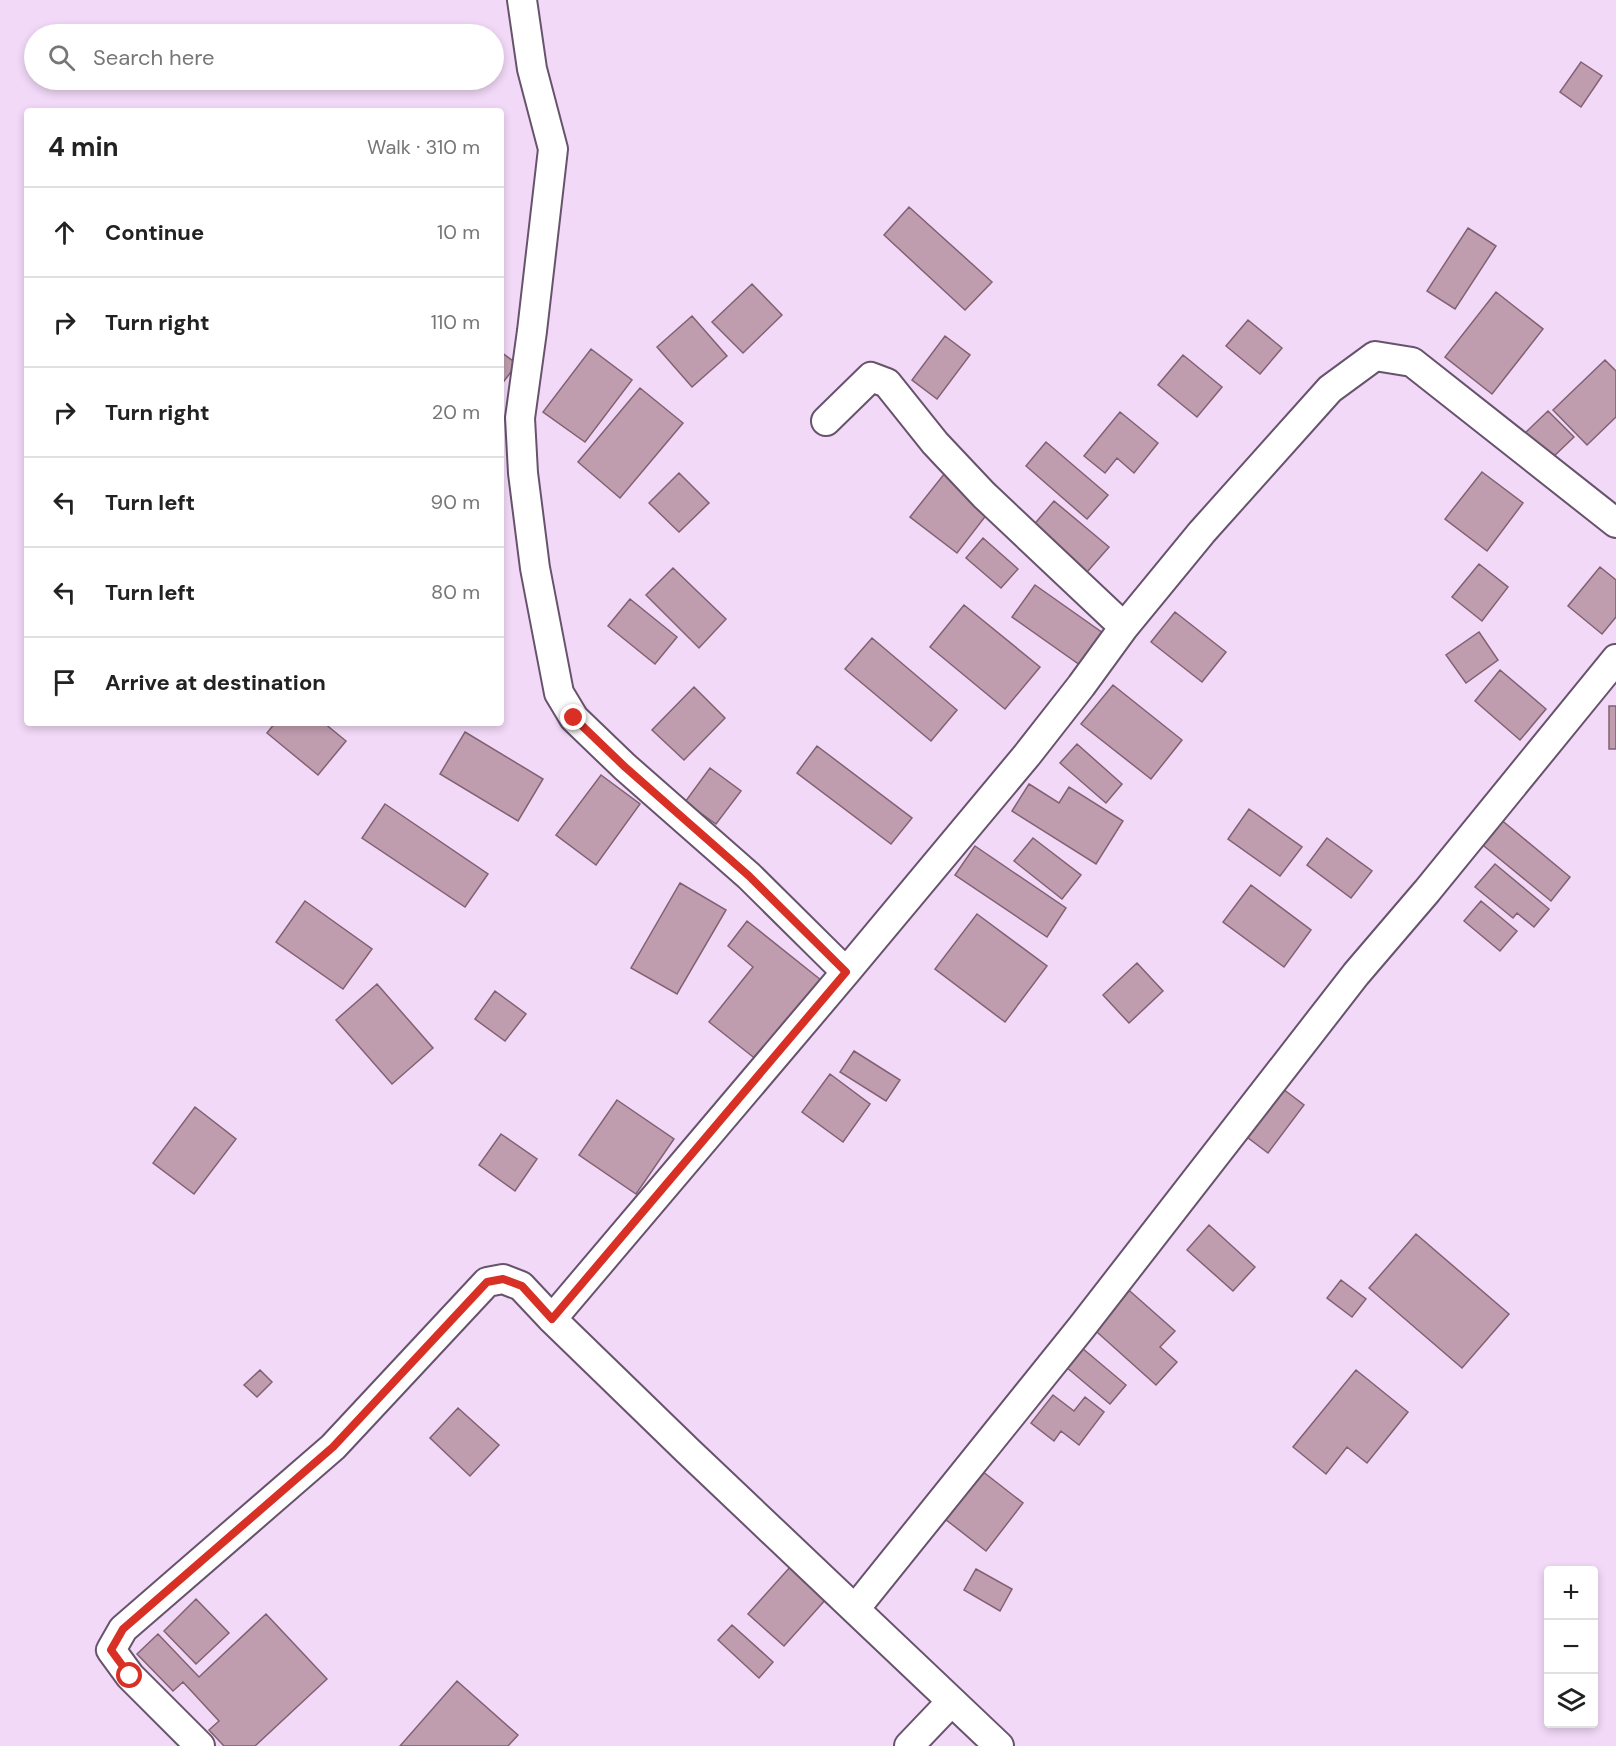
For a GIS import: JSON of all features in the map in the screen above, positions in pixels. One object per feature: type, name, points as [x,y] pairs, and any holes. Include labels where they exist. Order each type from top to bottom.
[{"type":"street","points":[[522,0],[532,69],[553,149],[520,418],[523,473],[536,568],[559,693],[574,718],[582,726],[749,876],[846,972]]},
{"type":"street","points":[[552,1319],[1027,755],[1124,627],[1202,532],[1330,389],[1375,356],[1412,362],[1616,523]]},
{"type":"street","points":[[826,421],[871,376],[886,383],[935,443],[984,495],[1124,627]]},
{"type":"street","points":[[855,1609],[1089,1318],[1356,974],[1427,891],[1616,659]]},
{"type":"street","points":[[200,1746],[130,1676],[111,1650],[123,1629],[333,1447],[487,1282],[503,1279],[522,1286],[552,1319],[999,1746]]},
{"type":"street","points":[[909,1746],[951,1702]]},
{"type":"building","points":[[1581,62],[1602,76],[1581,107],[1560,92]]},
{"type":"building","points":[[909,207],[992,282],[965,310],[884,235]]},
{"type":"building","points":[[1468,228],[1496,246],[1455,309],[1427,291]]},
{"type":"building","points":[[752,284],[782,315],[743,353],[712,322]]},
{"type":"building","points":[[1496,292],[1543,329],[1492,394],[1445,357]]},
{"type":"building","points":[[692,316],[727,356],[692,387],[657,347]]},
{"type":"building","points":[[1248,320],[1282,348],[1260,374],[1226,346]]},
{"type":"building","points":[[945,336],[970,355],[937,399],[912,380]]},
{"type":"building","points":[[591,349],[632,380],[585,442],[543,412]]},
{"type":"building","points":[[504,354],[517,364],[504,381]]},
{"type":"building","points":[[1183,355],[1222,387],[1197,417],[1158,385]]},
{"type":"building","points":[[1605,360],[1616,371],[1616,417],[1587,445],[1553,410]]},
{"type":"building","points":[[640,388],[683,423],[620,498],[578,462]]},
{"type":"building","points":[[1548,411],[1574,437],[1551,459],[1525,433]]},
{"type":"building","points":[[1120,412],[1158,443],[1134,473],[1117,458],[1105,473],[1084,456]]},
{"type":"building","points":[[1046,442],[1108,495],[1087,519],[1026,466]]},
{"type":"building","points":[[1482,472],[1523,503],[1487,551],[1445,519]]},
{"type":"building","points":[[679,473],[709,503],[679,532],[649,503]]},
{"type":"building","points":[[945,473],[991,509],[957,553],[910,517]]},
{"type":"building","points":[[1054,501],[1109,547],[1087,572],[1032,527]]},
{"type":"building","points":[[983,538],[1018,569],[1001,588],[966,558]]},
{"type":"building","points":[[1479,564],[1508,587],[1482,621],[1452,597]]},
{"type":"building","points":[[1600,567],[1616,580],[1616,617],[1602,634],[1568,606]]},
{"type":"building","points":[[673,568],[726,619],[699,648],[646,595]]},
{"type":"building","points":[[1035,585],[1110,638],[1087,670],[1012,617]]},
{"type":"building","points":[[630,599],[677,637],[655,664],[608,626]]},
{"type":"building","points":[[964,605],[1040,667],[1005,709],[930,647]]},
{"type":"building","points":[[1175,612],[1226,652],[1202,682],[1151,642]]},
{"type":"building","points":[[1479,632],[1498,660],[1466,683],[1446,655]]},
{"type":"building","points":[[872,638],[957,710],[931,741],[845,669]]},
{"type":"building","points":[[1500,670],[1546,709],[1520,740],[1475,701]]},
{"type":"building","points":[[1113,685],[1182,740],[1151,779],[1081,724]]},
{"type":"building","points":[[694,687],[725,718],[684,760],[652,730]]},
{"type":"building","points":[[1609,706],[1616,706],[1616,749],[1609,749]]},
{"type":"building","points":[[273,726],[328,726],[346,741],[318,775],[267,733]]},
{"type":"building","points":[[465,732],[543,779],[518,821],[440,774]]},
{"type":"building","points":[[1077,744],[1122,784],[1106,803],[1060,763]]},
{"type":"building","points":[[817,746],[912,818],[891,844],[797,773]]},
{"type":"building","points":[[710,768],[741,791],[716,824],[685,802]]},
{"type":"building","points":[[601,775],[640,804],[596,865],[556,835]]},
{"type":"building","points":[[1029,784],[1059,803],[1069,787],[1123,821],[1096,864],[1012,811]]},
{"type":"building","points":[[385,804],[488,874],[465,907],[362,838]]},
{"type":"building","points":[[1249,809],[1302,847],[1280,876],[1228,839]]},
{"type":"building","points":[[1499,818],[1570,877],[1551,901],[1479,842]]},
{"type":"building","points":[[1033,838],[1081,875],[1062,899],[1014,861]]},
{"type":"building","points":[[1327,838],[1372,871],[1351,898],[1307,865]]},
{"type":"building","points":[[975,846],[1066,908],[1047,937],[955,875]]},
{"type":"building","points":[[1495,864],[1549,909],[1534,927],[1517,913],[1513,918],[1475,887]]},
{"type":"building","points":[[680,883],[726,910],[677,994],[631,968]]},
{"type":"building","points":[[1251,885],[1311,930],[1284,967],[1223,922]]},
{"type":"building","points":[[305,901],[372,949],[343,989],[276,942]]},
{"type":"building","points":[[1481,901],[1517,931],[1500,951],[1464,921]]},
{"type":"building","points":[[977,914],[1047,966],[1005,1022],[935,969]]},
{"type":"building","points":[[747,921],[826,984],[762,1064],[709,1022],[753,967],[728,946]]},
{"type":"building","points":[[1137,963],[1163,991],[1129,1023],[1103,995]]},
{"type":"building","points":[[377,984],[433,1048],[392,1084],[336,1020]]},
{"type":"building","points":[[495,991],[526,1014],[505,1041],[475,1019]]},
{"type":"building","points":[[854,1051],[900,1080],[886,1101],[840,1072]]},
{"type":"building","points":[[830,1074],[870,1104],[843,1142],[802,1112]]},
{"type":"building","points":[[1283,1089],[1304,1105],[1268,1153],[1247,1137]]},
{"type":"building","points":[[617,1100],[674,1139],[636,1194],[579,1155]]},
{"type":"building","points":[[195,1107],[236,1139],[194,1194],[153,1163]]},
{"type":"building","points":[[501,1134],[537,1159],[515,1191],[479,1165]]},
{"type":"building","points":[[1209,1225],[1255,1267],[1233,1291],[1187,1250]]},
{"type":"building","points":[[1416,1234],[1509,1314],[1462,1368],[1369,1288]]},
{"type":"building","points":[[1341,1280],[1366,1299],[1352,1317],[1327,1298]]},
{"type":"building","points":[[1123,1285],[1175,1331],[1160,1347],[1177,1362],[1156,1385],[1088,1324]]},
{"type":"building","points":[[1082,1348],[1126,1385],[1110,1404],[1066,1367]]},
{"type":"building","points":[[260,1370],[272,1382],[257,1397],[244,1385]]},
{"type":"building","points":[[1356,1370],[1408,1412],[1367,1463],[1347,1447],[1326,1474],[1293,1447]]},
{"type":"building","points":[[1053,1395],[1074,1411],[1085,1397],[1104,1412],[1079,1445],[1061,1431],[1054,1441],[1031,1423]]},
{"type":"building","points":[[458,1408],[499,1445],[470,1476],[430,1438]]},
{"type":"building","points":[[982,1471],[1023,1503],[986,1551],[945,1519]]},
{"type":"building","points":[[791,1566],[827,1598],[784,1646],[748,1614]]},
{"type":"building","points":[[976,1569],[1012,1589],[1000,1611],[964,1590]]},
{"type":"building","points":[[196,1599],[229,1633],[196,1664],[164,1631]]},
{"type":"building","points":[[266,1614],[327,1679],[255,1746],[224,1746],[209,1730],[219,1721],[183,1682],[173,1691],[137,1654],[158,1634],[199,1677]]},
{"type":"building","points":[[732,1625],[773,1662],[759,1678],[718,1640]]},
{"type":"building","points":[[457,1681],[518,1735],[508,1746],[400,1746]]},
{"type":"route","points":[[130,1676],[111,1650],[123,1629],[333,1447],[487,1282],[503,1279],[522,1286],[552,1319],[846,972],[749,876],[625,767],[574,718]]}]
